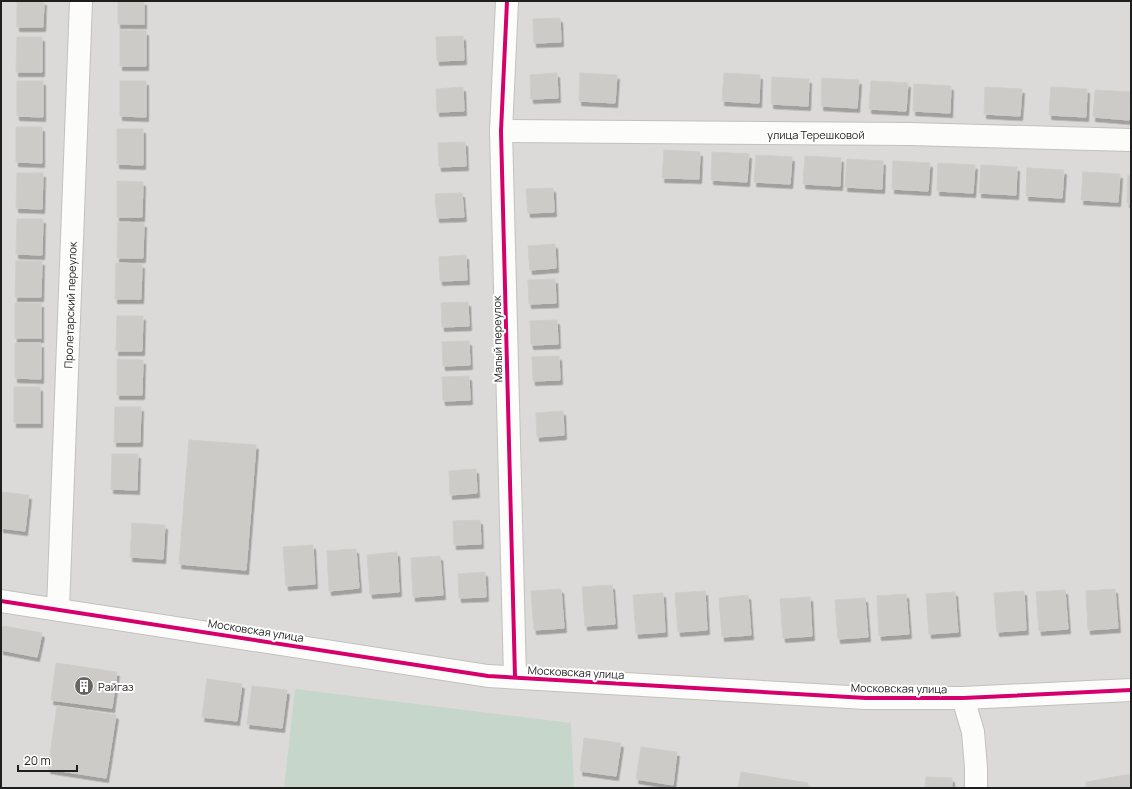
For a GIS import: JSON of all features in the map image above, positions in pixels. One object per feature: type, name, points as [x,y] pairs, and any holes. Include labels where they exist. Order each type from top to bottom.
[{"type":"street","name":"Пролетарский переулок","points":[[58,609],[81,1]]},
{"type":"street","name":"Малый переулок","points":[[507,1],[501,131],[515,677]]},
{"type":"street","name":"улица Терешковой","points":[[501,131],[910,134],[1131,140]]},
{"type":"street","name":"Московская улица","points":[[1,600],[488,676],[866,698],[963,698],[1131,690]]},
{"type":"street","name":"Московская улица","points":[[963,698],[972,732],[976,768],[976,788]]},
{"type":"shaded area","points":[[1,1],[1131,1],[1131,788],[1,788]]},
{"type":"green space","points":[[295,689],[571,723],[574,788],[284,788]]},
{"type":"building","points":[[17,1],[44,1],[43,27],[17,27]]},
{"type":"building","points":[[118,1],[144,1],[144,24],[118,24]]},
{"type":"building","points":[[560,18],[561,42],[534,43],[533,19]]},
{"type":"building","points":[[120,30],[146,31],[146,66],[120,66]]},
{"type":"building","points":[[463,36],[464,60],[437,61],[436,37]]},
{"type":"building","points":[[17,37],[42,37],[42,72],[16,72]]},
{"type":"building","points":[[557,73],[558,98],[531,99],[530,75]]},
{"type":"building","points":[[580,73],[617,75],[615,103],[579,101]]},
{"type":"building","points":[[724,73],[760,75],[759,103],[722,101]]},
{"type":"building","points":[[772,77],[809,79],[808,106],[771,104]]},
{"type":"building","points":[[822,78],[859,80],[857,108],[821,106]]},
{"type":"building","points":[[17,81],[43,81],[43,117],[17,116]]},
{"type":"building","points":[[120,81],[146,81],[146,117],[120,116]]},
{"type":"building","points":[[871,81],[908,83],[906,111],[869,109]]},
{"type":"building","points":[[914,84],[951,86],[950,113],[913,111]]},
{"type":"building","points":[[463,87],[464,111],[437,112],[436,89]]},
{"type":"building","points":[[985,87],[1022,89],[1020,116],[984,114]]},
{"type":"building","points":[[1051,87],[1087,89],[1086,117],[1049,115]]},
{"type":"building","points":[[1095,90],[1131,92],[1129,120],[1093,117]]},
{"type":"building","points":[[16,127],[42,127],[42,163],[16,162]]},
{"type":"building","points":[[117,129],[143,129],[143,165],[117,164]]},
{"type":"building","points":[[465,142],[466,166],[439,167],[438,143]]},
{"type":"building","points":[[664,150],[700,152],[699,179],[662,178]]},
{"type":"building","points":[[712,152],[749,154],[747,182],[711,180]]},
{"type":"building","points":[[756,155],[792,157],[790,184],[754,182]]},
{"type":"building","points":[[805,156],[841,158],[840,186],[803,184]]},
{"type":"building","points":[[847,159],[883,161],[882,189],[845,187]]},
{"type":"building","points":[[893,161],[930,163],[928,191],[892,189]]},
{"type":"building","points":[[938,163],[975,165],[973,193],[937,191]]},
{"type":"building","points":[[981,165],[1017,167],[1016,195],[979,193]]},
{"type":"building","points":[[1027,168],[1064,170],[1062,198],[1026,196]]},
{"type":"building","points":[[1083,172],[1120,174],[1118,202],[1081,200]]},
{"type":"building","points":[[17,173],[43,173],[42,209],[16,208]]},
{"type":"building","points":[[1128,175],[1131,176],[1131,204],[1127,203]]},
{"type":"building","points":[[117,181],[143,182],[142,217],[117,217]]},
{"type":"building","points":[[553,188],[554,212],[528,213],[526,189]]},
{"type":"building","points":[[462,193],[464,217],[437,218],[435,194]]},
{"type":"building","points":[[17,219],[43,219],[42,255],[16,254]]},
{"type":"building","points":[[118,222],[144,223],[143,258],[117,258]]},
{"type":"building","points":[[555,244],[556,268],[530,270],[528,246]]},
{"type":"building","points":[[466,255],[467,280],[440,281],[439,257]]},
{"type":"building","points":[[16,261],[42,261],[41,297],[15,297]]},
{"type":"building","points":[[116,263],[142,264],[141,299],[115,299]]},
{"type":"building","points":[[555,279],[556,303],[529,304],[528,280]]},
{"type":"building","points":[[468,302],[469,326],[442,327],[441,303]]},
{"type":"building","points":[[15,303],[41,303],[41,338],[15,338]]},
{"type":"building","points":[[117,316],[143,316],[142,351],[116,351]]},
{"type":"building","points":[[557,320],[558,344],[531,345],[530,321]]},
{"type":"building","points":[[469,341],[470,365],[443,366],[442,342]]},
{"type":"building","points":[[15,343],[41,343],[41,379],[15,378]]},
{"type":"building","points":[[559,356],[560,380],[533,381],[532,357]]},
{"type":"building","points":[[117,359],[143,360],[142,395],[117,395]]},
{"type":"building","points":[[469,376],[470,400],[443,401],[442,377]]},
{"type":"building","points":[[14,387],[40,387],[40,423],[14,423]]},
{"type":"building","points":[[115,407],[141,407],[140,442],[114,442]]},
{"type":"building","points":[[563,411],[564,435],[537,437],[536,413]]},
{"type":"building","points":[[189,440],[256,445],[246,570],[179,564]]},
{"type":"building","points":[[112,454],[138,454],[137,490],[111,489]]},
{"type":"building","points":[[476,469],[477,493],[450,495],[449,471]]},
{"type":"building","points":[[1,492],[29,495],[25,531],[1,528]]},
{"type":"building","points":[[480,520],[481,544],[454,545],[453,521]]},
{"type":"building","points":[[132,523],[165,525],[163,559],[130,557]]},
{"type":"building","points":[[313,545],[315,584],[286,586],[283,547]]},
{"type":"building","points":[[356,549],[359,588],[329,591],[327,551]]},
{"type":"building","points":[[397,552],[399,592],[370,594],[367,555]]},
{"type":"building","points":[[440,556],[443,595],[413,597],[411,558]]},
{"type":"building","points":[[485,572],[486,597],[459,598],[458,574]]},
{"type":"building","points":[[612,585],[615,624],[585,626],[582,587]]},
{"type":"building","points":[[561,589],[564,628],[534,630],[531,591]]},
{"type":"building","points":[[1115,589],[1118,628],[1088,630],[1086,591]]},
{"type":"building","points":[[1065,590],[1068,629],[1039,631],[1036,592]]},
{"type":"building","points":[[705,591],[707,630],[678,632],[675,593]]},
{"type":"building","points":[[1024,591],[1026,630],[997,632],[994,593]]},
{"type":"building","points":[[955,592],[958,632],[929,634],[926,594]]},
{"type":"building","points":[[663,593],[665,632],[636,634],[633,595]]},
{"type":"building","points":[[906,594],[909,634],[879,636],[877,596]]},
{"type":"building","points":[[748,595],[751,635],[722,637],[719,598]]},
{"type":"building","points":[[810,597],[812,636],[783,638],[780,599]]},
{"type":"building","points":[[865,598],[868,637],[838,639],[835,600]]},
{"type":"building","points":[[3,626],[42,633],[37,657],[1,650]]},
{"type":"building","name":"Райгаз","points":[[56,663],[117,672],[112,708],[51,700]]},
{"type":"building","points":[[207,679],[242,684],[237,721],[202,717]]},
{"type":"building","points":[[252,686],[287,690],[282,728],[247,724]]},
{"type":"building","points":[[57,706],[116,715],[106,778],[48,769]]},
{"type":"building","points":[[584,738],[621,743],[616,776],[580,771]]},
{"type":"building","points":[[641,747],[677,752],[673,785],[636,779]]},
{"type":"building","points":[[741,772],[808,783],[808,788],[738,788]]},
{"type":"building","points":[[1131,774],[1131,788],[1086,788],[1086,782]]},
{"type":"building","points":[[926,777],[952,778],[952,788],[925,788]]},
{"type":"cycle path","points":[[507,1],[501,131],[515,677]]},
{"type":"cycle path","points":[[1,601],[488,676],[866,698],[963,698],[1131,690]]},
{"type":"place","name":"Райгаз","points":[[84,686]]}]
